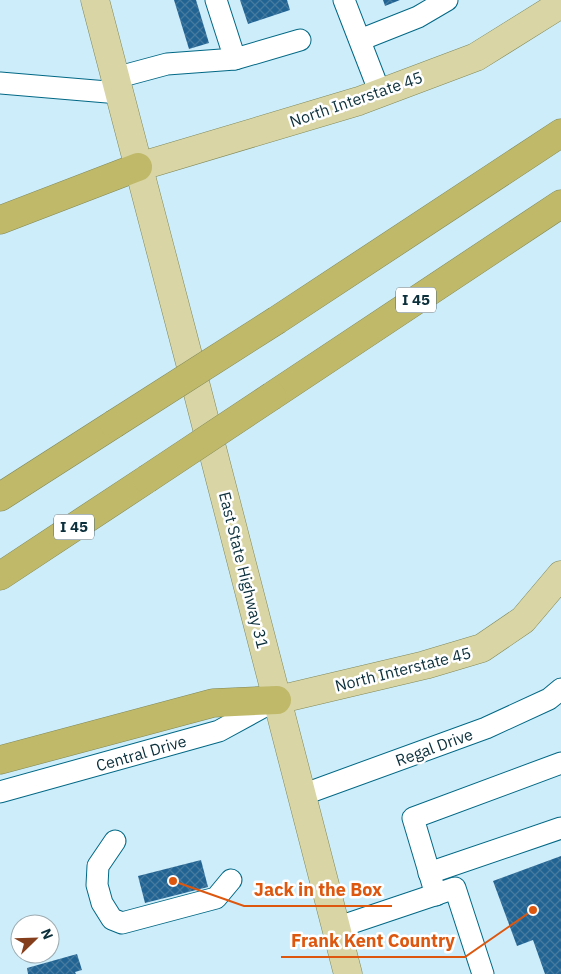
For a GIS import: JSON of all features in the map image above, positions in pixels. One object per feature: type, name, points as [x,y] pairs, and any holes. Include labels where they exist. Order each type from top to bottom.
[{"type":"highway","points":[[0,497],[277,320],[561,133]]},
{"type":"highway","points":[[0,220],[138,167]]},
{"type":"highway","name":"I 45","points":[[0,576],[561,204]]},
{"type":"highway","points":[[0,760],[213,703],[277,700]]},
{"type":"main road","name":"East State Highway 31","points":[[95,0],[348,974]]},
{"type":"main road","name":"North Interstate 45","points":[[138,167],[359,101],[476,57],[561,4]]},
{"type":"main road","name":"North Interstate 45","points":[[277,700],[425,665],[482,648],[523,620],[561,575]]},
{"type":"street","points":[[216,0],[235,59]]},
{"type":"street","points":[[344,0],[380,93]]},
{"type":"street","points":[[360,40],[418,17],[447,0]]},
{"type":"street","points":[[0,83],[117,85],[167,64],[235,59],[300,40]]},
{"type":"street","name":"Regal Drive","points":[[302,795],[486,728],[549,699],[561,690]]},
{"type":"street","name":"Central Drive","points":[[0,792],[219,731],[277,700]]},
{"type":"street","points":[[436,895],[413,818],[561,763]]},
{"type":"street","points":[[429,873],[561,828]]},
{"type":"street","points":[[115,840],[98,866],[97,885],[102,903],[112,919],[122,923],[216,898],[231,880]]},
{"type":"street","points":[[336,928],[455,888],[483,974]]},
{"type":"building","points":[[174,0],[196,0],[209,43],[189,49]]},
{"type":"building","points":[[240,0],[287,0],[290,10],[248,24]]},
{"type":"building","points":[[383,0],[400,0],[385,6]]},
{"type":"building","points":[[561,856],[561,974],[545,974],[533,940],[517,946],[493,881]]},
{"type":"building","points":[[201,860],[208,887],[145,903],[138,876]]},
{"type":"building","points":[[77,954],[82,970],[75,972],[76,974],[28,974],[27,968],[41,964],[60,964],[60,959]]},
{"type":"place","name":"Jack in the Box","points":[[173,881]]},
{"type":"place","name":"Frank Kent Country","points":[[533,910]]}]
